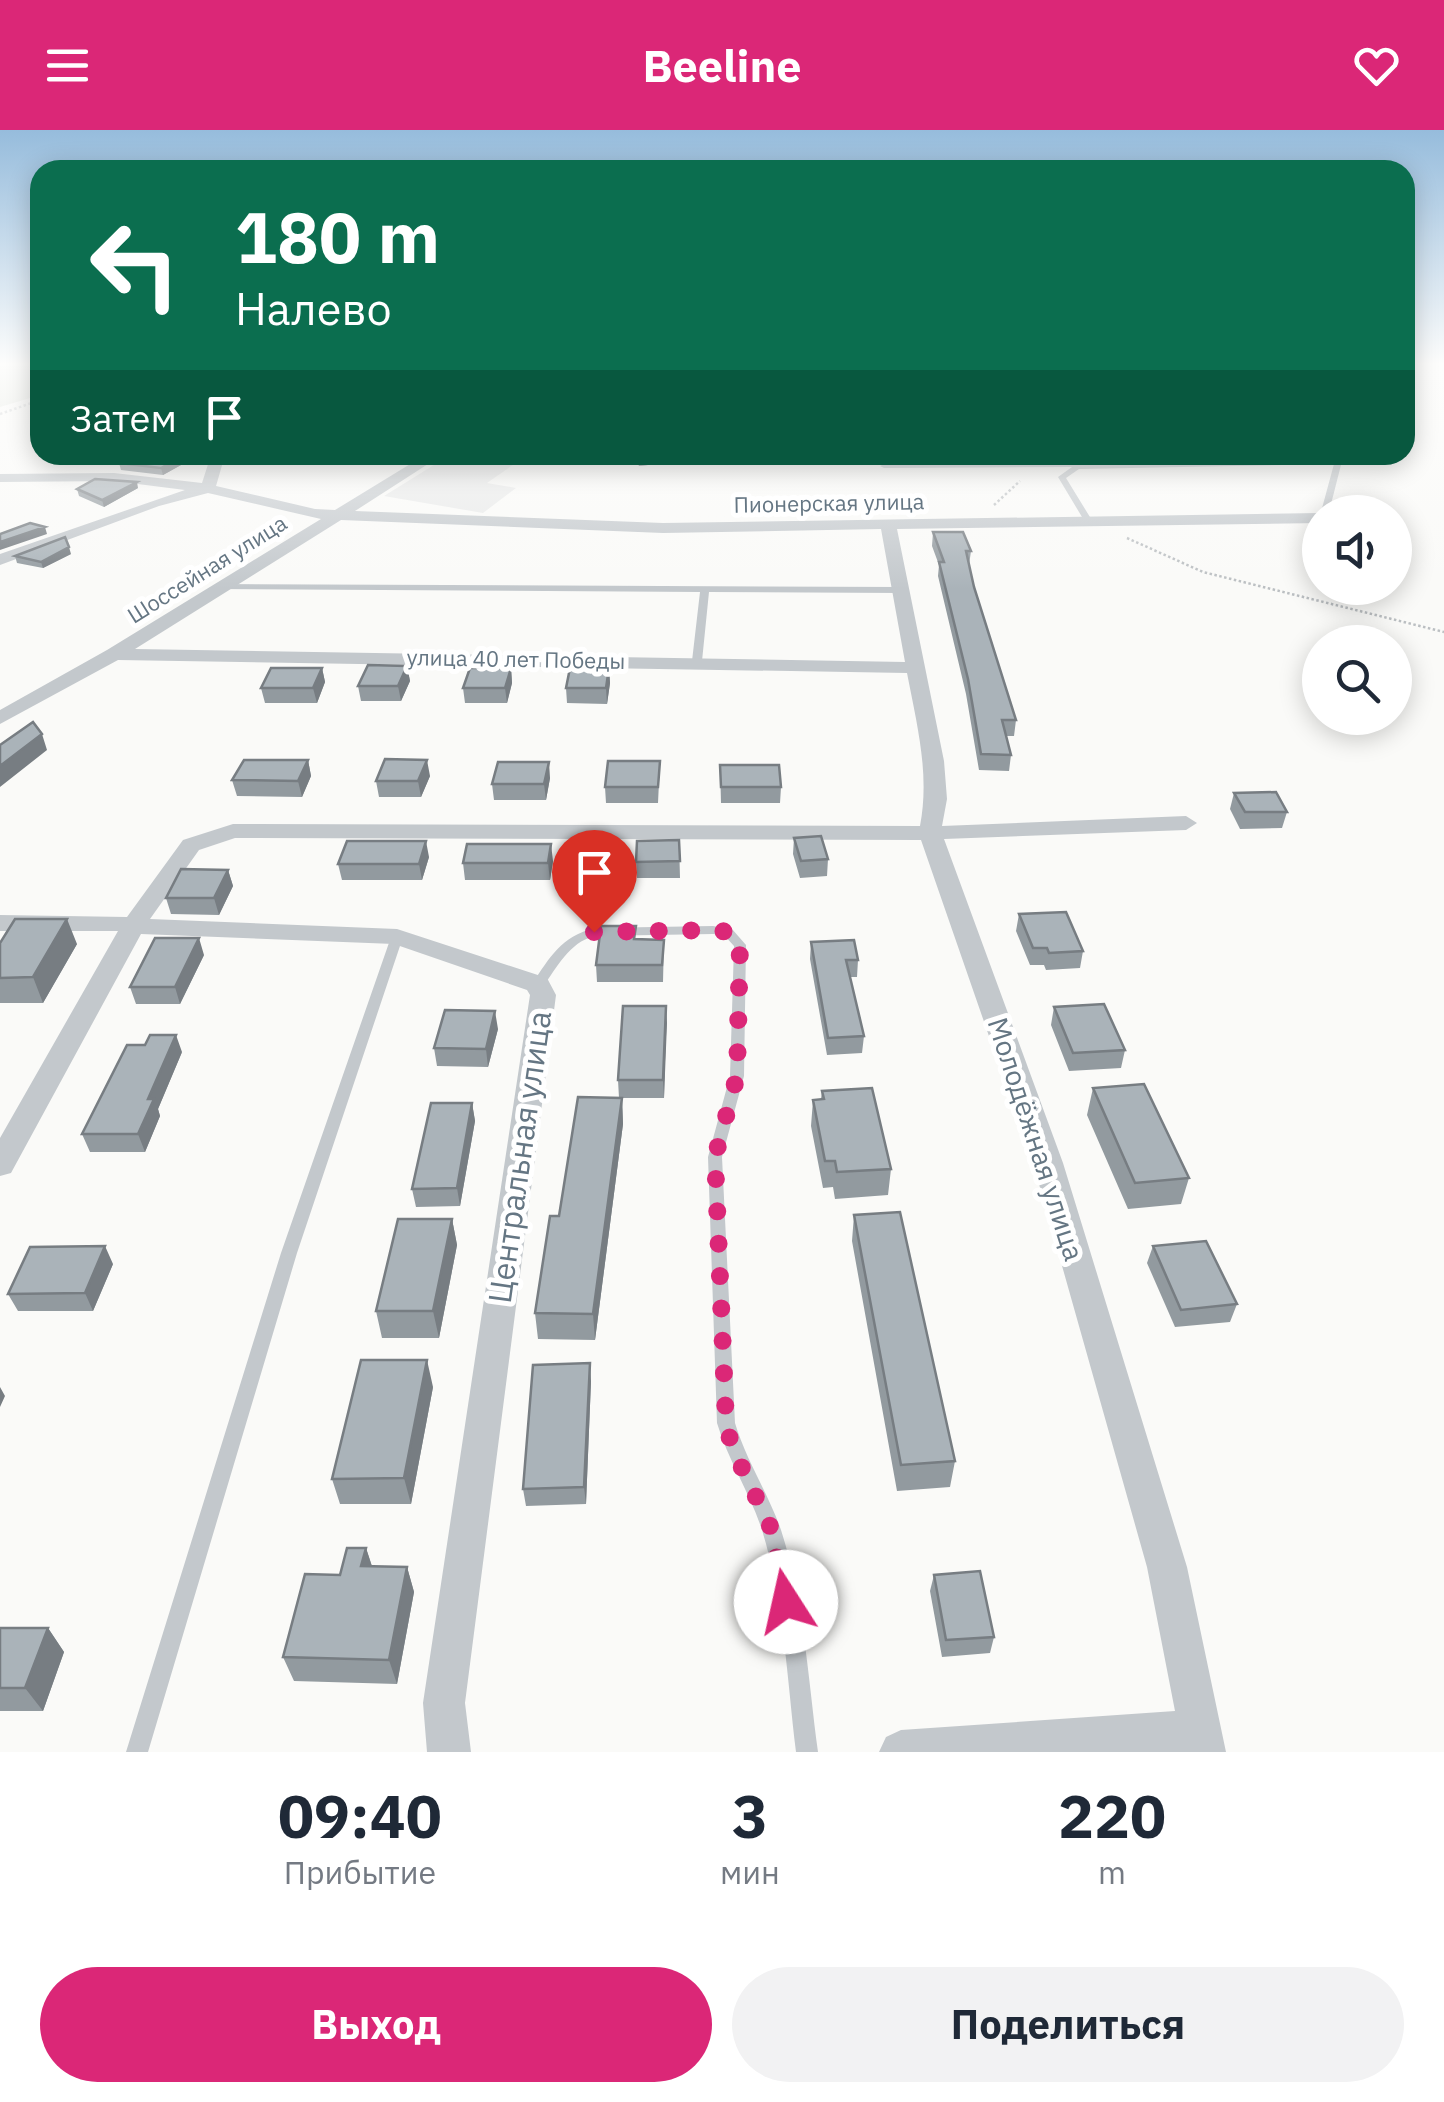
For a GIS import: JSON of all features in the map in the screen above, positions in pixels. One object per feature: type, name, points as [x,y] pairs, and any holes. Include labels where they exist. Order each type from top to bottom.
[{"type":"street","points":[[0,560],[154,503],[208,488],[215,465]]},
{"type":"street","name":"Шоссейная улица","points":[[0,718],[114,654],[420,465]]},
{"type":"street","name":"Пионерская улица","points":[[0,478],[114,477],[208,488],[305,512],[663,528],[1302,518]]},
{"type":"street","name":"Молодёжная улица","points":[[888,525],[934,760],[936,800],[930,833],[1048,1163],[1166,1567],[1201,1741]]},
{"type":"street","name":"улица 40 лет Победы","points":[[114,654],[918,668]]},
{"type":"street","points":[[0,1165],[133,926],[191,844],[233,831],[930,833],[1186,823]]},
{"type":"street","name":"Центральная улица","points":[[0,922],[99,922],[397,937],[538,984],[543,995],[444,1703],[448,1752]]},
{"type":"street","points":[[901,1752],[1201,1741]]},
{"type":"lane","points":[[884,466],[1099,465]]},
{"type":"lane","points":[[1090,522],[1062,477],[1076,468],[1099,465]]},
{"type":"lane","points":[[1329,495],[1337,465]]},
{"type":"lane","points":[[220,587],[902,590]]},
{"type":"lane","points":[[697,662],[705,588]]},
{"type":"lane","points":[[538,984],[569,942],[594,932],[714,930],[728,932],[740,945],[737,1076],[715,1157],[726,1423],[732,1447],[770,1526],[781,1565],[807,1752]]},
{"type":"lane","points":[[137,1752],[290,1253],[397,937]]},
{"type":"path","points":[[972,524],[1039,465]]},
{"type":"path","points":[[1127,538],[1203,572],[1444,632]]},
{"type":"shaded area","points":[[434,465],[513,465],[487,483],[516,488],[483,513],[384,496]]},
{"type":"building","points":[[95,479],[137,482],[102,500],[77,489]]},
{"type":"building","points":[[30,523],[45,527],[0,542],[0,534]]},
{"type":"building","points":[[933,532],[963,532],[971,551],[966,551],[974,587],[1016,720],[1002,720],[1011,755],[981,754],[968,679],[939,562],[944,562]]},
{"type":"building","points":[[65,537],[69,547],[41,562],[15,556]]},
{"type":"building","points":[[368,665],[407,666],[398,686],[358,686]]},
{"type":"building","points":[[271,668],[322,668],[313,688],[261,688]]},
{"type":"building","points":[[470,668],[511,668],[505,688],[463,688]]},
{"type":"building","points":[[570,668],[609,668],[606,688],[566,688]]},
{"type":"building","points":[[33,722],[42,734],[0,766],[0,745]]},
{"type":"building","points":[[385,759],[427,760],[418,781],[376,781]]},
{"type":"building","points":[[244,760],[308,760],[298,781],[232,780]]},
{"type":"building","points":[[608,761],[660,761],[658,787],[605,787]]},
{"type":"building","points":[[498,762],[549,762],[544,784],[492,784]]},
{"type":"building","points":[[720,765],[779,765],[781,787],[721,787]]},
{"type":"building","points":[[1276,792],[1287,812],[1245,812],[1234,793]]},
{"type":"building","points":[[821,836],[828,859],[801,861],[794,838]]},
{"type":"building","points":[[679,840],[680,861],[636,862],[637,841]]},
{"type":"building","points":[[347,841],[426,841],[419,864],[338,864]]},
{"type":"building","points":[[467,844],[551,844],[548,863],[463,863]]},
{"type":"building","points":[[181,869],[228,870],[214,898],[166,898]]},
{"type":"building","points":[[1066,912],[1083,951],[1049,953],[1047,948],[1033,948],[1019,914]]},
{"type":"building","points":[[15,919],[67,919],[33,977],[0,978],[0,943]]},
{"type":"building","points":[[601,926],[636,926],[634,939],[664,940],[662,965],[596,965]]},
{"type":"building","points":[[155,938],[199,938],[175,987],[130,987]]},
{"type":"building","points":[[854,940],[858,960],[846,960],[864,1036],[828,1038],[811,942]]},
{"type":"building","points":[[1104,1004],[1125,1050],[1073,1053],[1054,1007]]},
{"type":"building","points":[[623,1006],[666,1006],[663,1080],[618,1080]]},
{"type":"building","points":[[445,1010],[495,1011],[486,1049],[434,1048]]},
{"type":"building","points":[[150,1035],[176,1035],[148,1099],[154,1099],[138,1134],[82,1134],[127,1045],[145,1045]]},
{"type":"building","points":[[1144,1084],[1189,1178],[1135,1183],[1093,1088]]},
{"type":"building","points":[[872,1088],[891,1169],[837,1172],[835,1161],[825,1161],[813,1100],[824,1099],[822,1091]]},
{"type":"building","points":[[578,1097],[622,1098],[593,1314],[535,1313],[550,1216],[559,1216]]},
{"type":"building","points":[[431,1103],[472,1103],[457,1188],[412,1189]]},
{"type":"building","points":[[900,1212],[955,1461],[901,1465],[854,1215]]},
{"type":"building","points":[[398,1219],[452,1219],[433,1311],[376,1311]]},
{"type":"building","points":[[1206,1241],[1237,1304],[1181,1310],[1153,1246]]},
{"type":"building","points":[[105,1246],[85,1293],[8,1294],[30,1247]]},
{"type":"building","points":[[361,1360],[427,1360],[404,1478],[332,1479]]},
{"type":"building","points":[[590,1363],[584,1487],[523,1489],[533,1365]]},
{"type":"building","points":[[347,1548],[366,1548],[361,1566],[407,1567],[389,1660],[283,1657],[305,1574],[340,1575]]},
{"type":"building","points":[[980,1571],[994,1637],[946,1640],[934,1575]]},
{"type":"building","points":[[0,1628],[48,1628],[25,1688],[0,1688]]},
{"type":"route","points":[[594,932],[714,930],[728,932],[740,945],[737,1076],[715,1157],[726,1423],[732,1447],[770,1526],[786,1602]]}]
